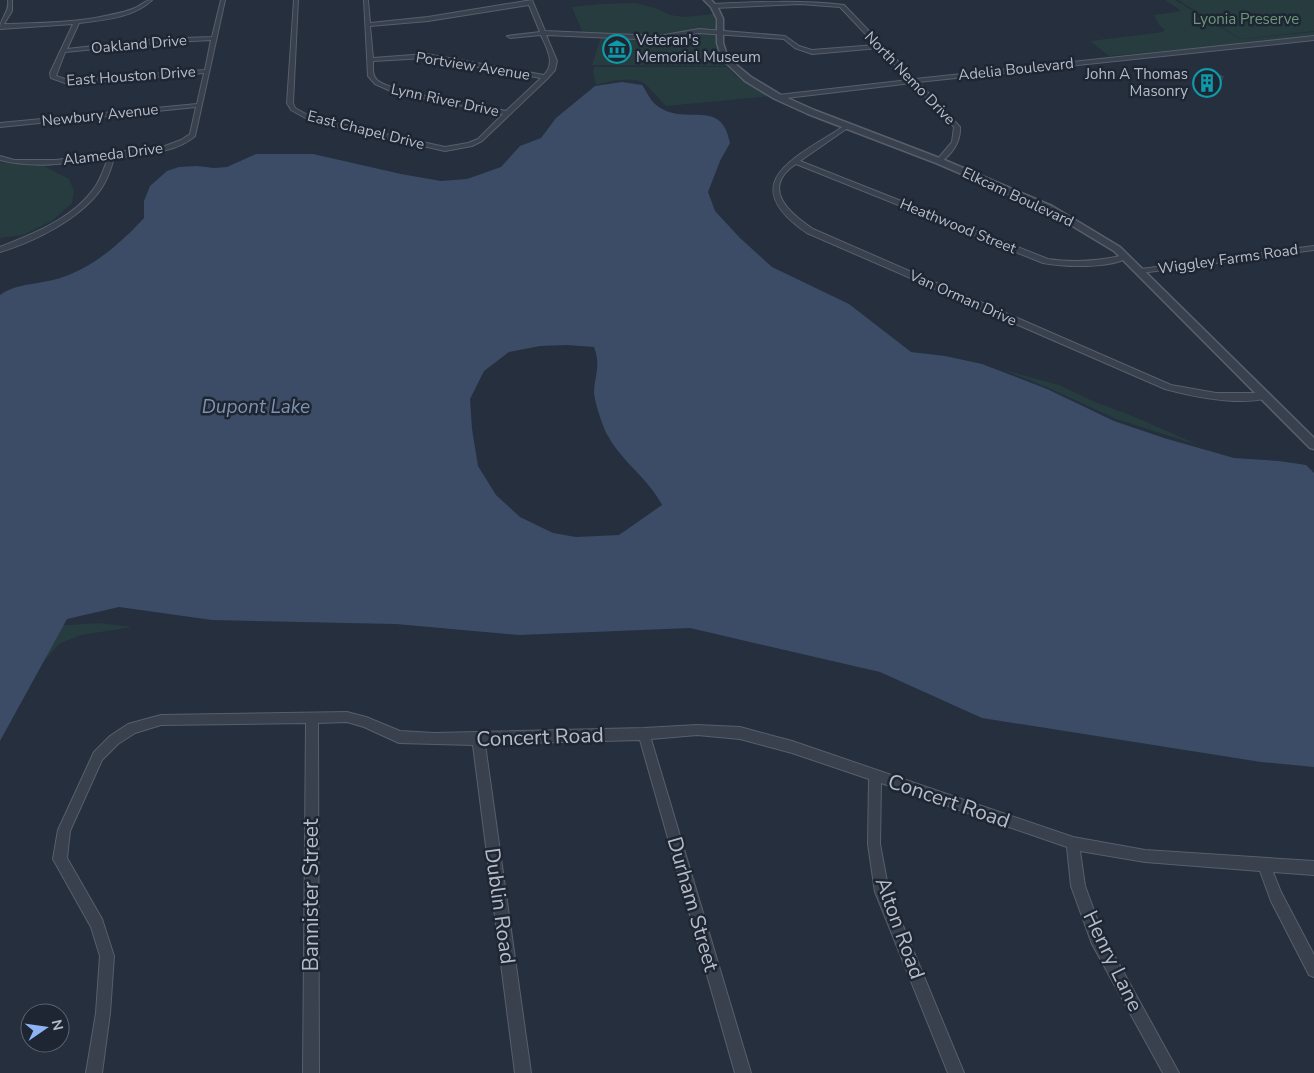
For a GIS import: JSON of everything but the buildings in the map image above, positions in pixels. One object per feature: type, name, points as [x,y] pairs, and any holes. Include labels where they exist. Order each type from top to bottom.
[{"type":"street","points":[[0,26],[11,10],[10,0]]},
{"type":"street","points":[[0,26],[100,19],[128,13],[150,0]]},
{"type":"street","name":"Alameda Drive","points":[[0,158],[38,162],[112,155],[181,144],[193,135],[223,0]]},
{"type":"street","name":"East Chapel Drive","points":[[296,0],[290,103],[293,109],[311,119],[434,147],[461,148],[480,140],[508,113]]},
{"type":"street","name":"Lynn River Drive","points":[[366,0],[371,76],[378,83],[386,88],[508,113]]},
{"type":"street","points":[[707,0],[714,6]]},
{"type":"street","points":[[368,25],[437,18],[530,2],[554,61],[552,70],[546,77],[508,113]]},
{"type":"street","name":"North Nemo Drive","points":[[714,6],[774,2],[832,2],[842,6],[957,127],[959,136],[954,145],[939,161]]},
{"type":"street","name":"Elkcam Boulevard","points":[[714,6],[720,19],[720,43],[725,59],[748,79],[778,97],[846,126],[939,161],[1050,208],[1092,232],[1126,257],[1141,271],[1314,444]]},
{"type":"street","points":[[63,51],[77,21]]},
{"type":"street","points":[[510,36],[543,33],[669,38],[692,31],[785,38],[798,47],[812,52],[879,46]]},
{"type":"street","name":"Oakland Drive","points":[[63,51],[156,41],[215,38]]},
{"type":"street","name":"Adelia Boulevard","points":[[778,97],[1013,69],[1314,38]]},
{"type":"street","name":"East Houston Drive","points":[[63,51],[53,77],[68,82],[208,70]]},
{"type":"street","name":"Portview Avenue","points":[[370,60],[426,56],[546,77]]},
{"type":"street","name":"Newbury Avenue","points":[[0,125],[200,106]]},
{"type":"street","name":"Van Orman Drive","points":[[846,126],[795,161],[781,174],[776,190],[778,201],[785,212],[810,230],[1168,387],[1209,397],[1232,399],[1265,396]]},
{"type":"street","points":[[0,250],[46,230],[71,214],[97,190],[112,155]]},
{"type":"street","name":"Heathwood Street","points":[[795,161],[1046,261],[1071,266],[1094,264],[1126,257]]},
{"type":"street","name":"Wiggley Farms Road","points":[[1141,271],[1314,248]]},
{"type":"street","name":"Concert Road","points":[[94,1073],[103,1013],[107,956],[97,924],[60,859],[64,830],[98,756],[114,740],[132,728],[161,720],[347,717],[366,722],[399,737],[478,739],[644,734],[698,730],[740,733],[792,748],[1073,844],[1145,856],[1314,868]]},
{"type":"street","name":"Bannister Street","points":[[311,1073],[312,718]]},
{"type":"street","name":"Durham Street","points":[[644,734],[743,1073]]},
{"type":"street","name":"Dublin Road","points":[[478,739],[523,1073]]},
{"type":"street","name":"Alton Road","points":[[875,776],[874,844],[882,892],[956,1073]]},
{"type":"street","name":"Henry Lane","points":[[1073,844],[1078,886],[1097,939],[1171,1073]]},
{"type":"street","points":[[1264,864],[1276,896],[1314,970]]},
{"type":"green space","points":[[1165,0],[1175,0],[1240,39],[1314,32],[1314,37],[1109,56],[1090,41],[1163,32],[1165,30],[1159,25],[1154,15],[1181,11]]},
{"type":"green space","name":"Lyonia Preserve","points":[[1178,0],[1314,0],[1314,31],[1241,39]]},
{"type":"green space","points":[[635,3],[655,8],[671,15],[684,17],[714,14],[717,32],[691,30],[668,36],[583,34],[572,7]]},
{"type":"green space","points":[[690,32],[715,34],[719,50],[728,66],[592,65],[601,37],[664,39]]},
{"type":"green space","points":[[594,67],[727,67],[736,76],[771,96],[666,106],[644,83],[639,81],[620,80],[596,85],[593,72]]},
{"type":"green space","points":[[0,162],[42,165],[69,179],[74,191],[72,203],[52,221],[23,235],[0,238]]},
{"type":"green space","points":[[1001,369],[1059,385],[1201,446],[1116,419],[1049,388]]},
{"type":"green space","points":[[99,623],[133,627],[81,635],[59,644],[36,670],[55,626]]},
{"type":"water","name":"Dupont Lake","points":[[622,82],[642,85],[653,102],[666,111],[678,114],[710,116],[719,120],[725,129],[730,143],[720,161],[708,192],[715,211],[740,238],[772,267],[849,304],[911,352],[945,356],[982,364],[1047,389],[1114,421],[1164,438],[1234,458],[1306,465],[1314,473],[1314,767],[1261,762],[982,718],[880,672],[690,628],[519,635],[396,624],[212,620],[119,607],[67,619],[0,741],[0,295],[14,288],[55,280],[86,267],[97,260],[127,236],[144,218],[144,201],[150,186],[167,171],[179,167],[227,167],[256,154],[313,154],[441,181],[467,179],[501,167],[520,146],[541,138],[556,118],[595,86]],"holes":[[[540,346],[594,347],[597,365],[594,396],[606,432],[614,445],[650,487],[662,505],[619,535],[576,537],[553,533],[520,517],[496,495],[478,466],[472,429],[470,399],[484,371],[509,352]]]},
{"type":"place","name":"Veteran's Memorial Museum","points":[[617,49]]},
{"type":"place","name":"John A Thomas Masonry","points":[[1207,83]]}]
